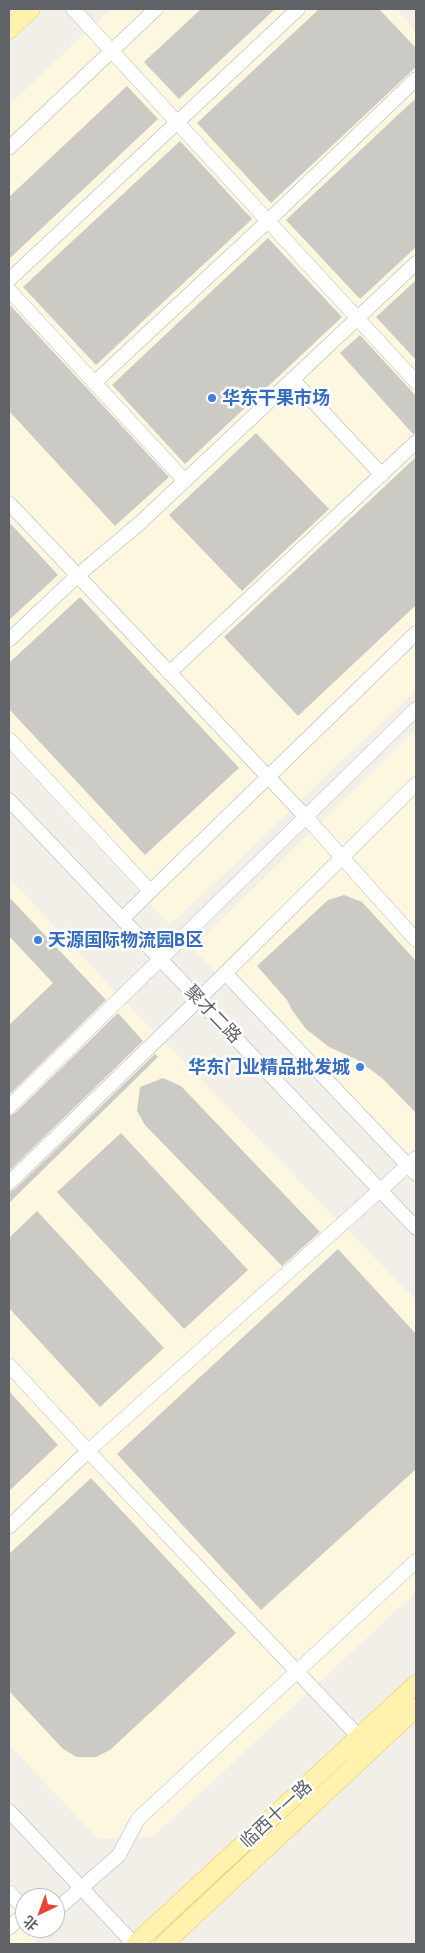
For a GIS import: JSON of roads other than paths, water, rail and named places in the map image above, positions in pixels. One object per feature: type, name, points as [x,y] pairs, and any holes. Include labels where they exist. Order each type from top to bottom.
[{"type":"main road","points":[[9,30],[31,9]]},
{"type":"main road","name":"临西十一路","points":[[135,1944],[416,1684]]},
{"type":"main road","name":"临西十一路","points":[[164,1944],[416,1708]]},
{"type":"street","points":[[73,9],[416,382]]},
{"type":"street","points":[[9,148],[156,9]]},
{"type":"street","points":[[9,280],[298,9]]},
{"type":"street","points":[[94,382],[268,221],[416,79]]},
{"type":"street","points":[[9,640],[78,576],[141,522],[416,263]]},
{"type":"street","points":[[9,290],[185,481]]},
{"type":"street","points":[[292,379],[382,475]]},
{"type":"street","points":[[169,673],[416,442]]},
{"type":"street","points":[[9,503],[268,777],[416,940]]},
{"type":"street","points":[[122,919],[416,633]]},
{"type":"street","points":[[9,1107],[416,709]]},
{"type":"street","points":[[9,739],[150,891]]},
{"type":"street","points":[[9,1184],[343,858],[416,784]]},
{"type":"street","name":"聚才二路","points":[[9,800],[416,1228]]},
{"type":"street","points":[[9,1526],[88,1451],[381,1191],[414,1166],[225,973]]},
{"type":"street","points":[[9,1365],[358,1738]]},
{"type":"street","points":[[65,1903],[119,1855],[138,1818],[416,1561]]},
{"type":"street","points":[[9,1810],[135,1944]]},
{"type":"place","name":"华东干果市场","points":[[212,398]]},
{"type":"place","name":"天源国际物流园B区","points":[[38,940]]},
{"type":"place","name":"华东门业精品批发城","points":[[360,1067]]}]
